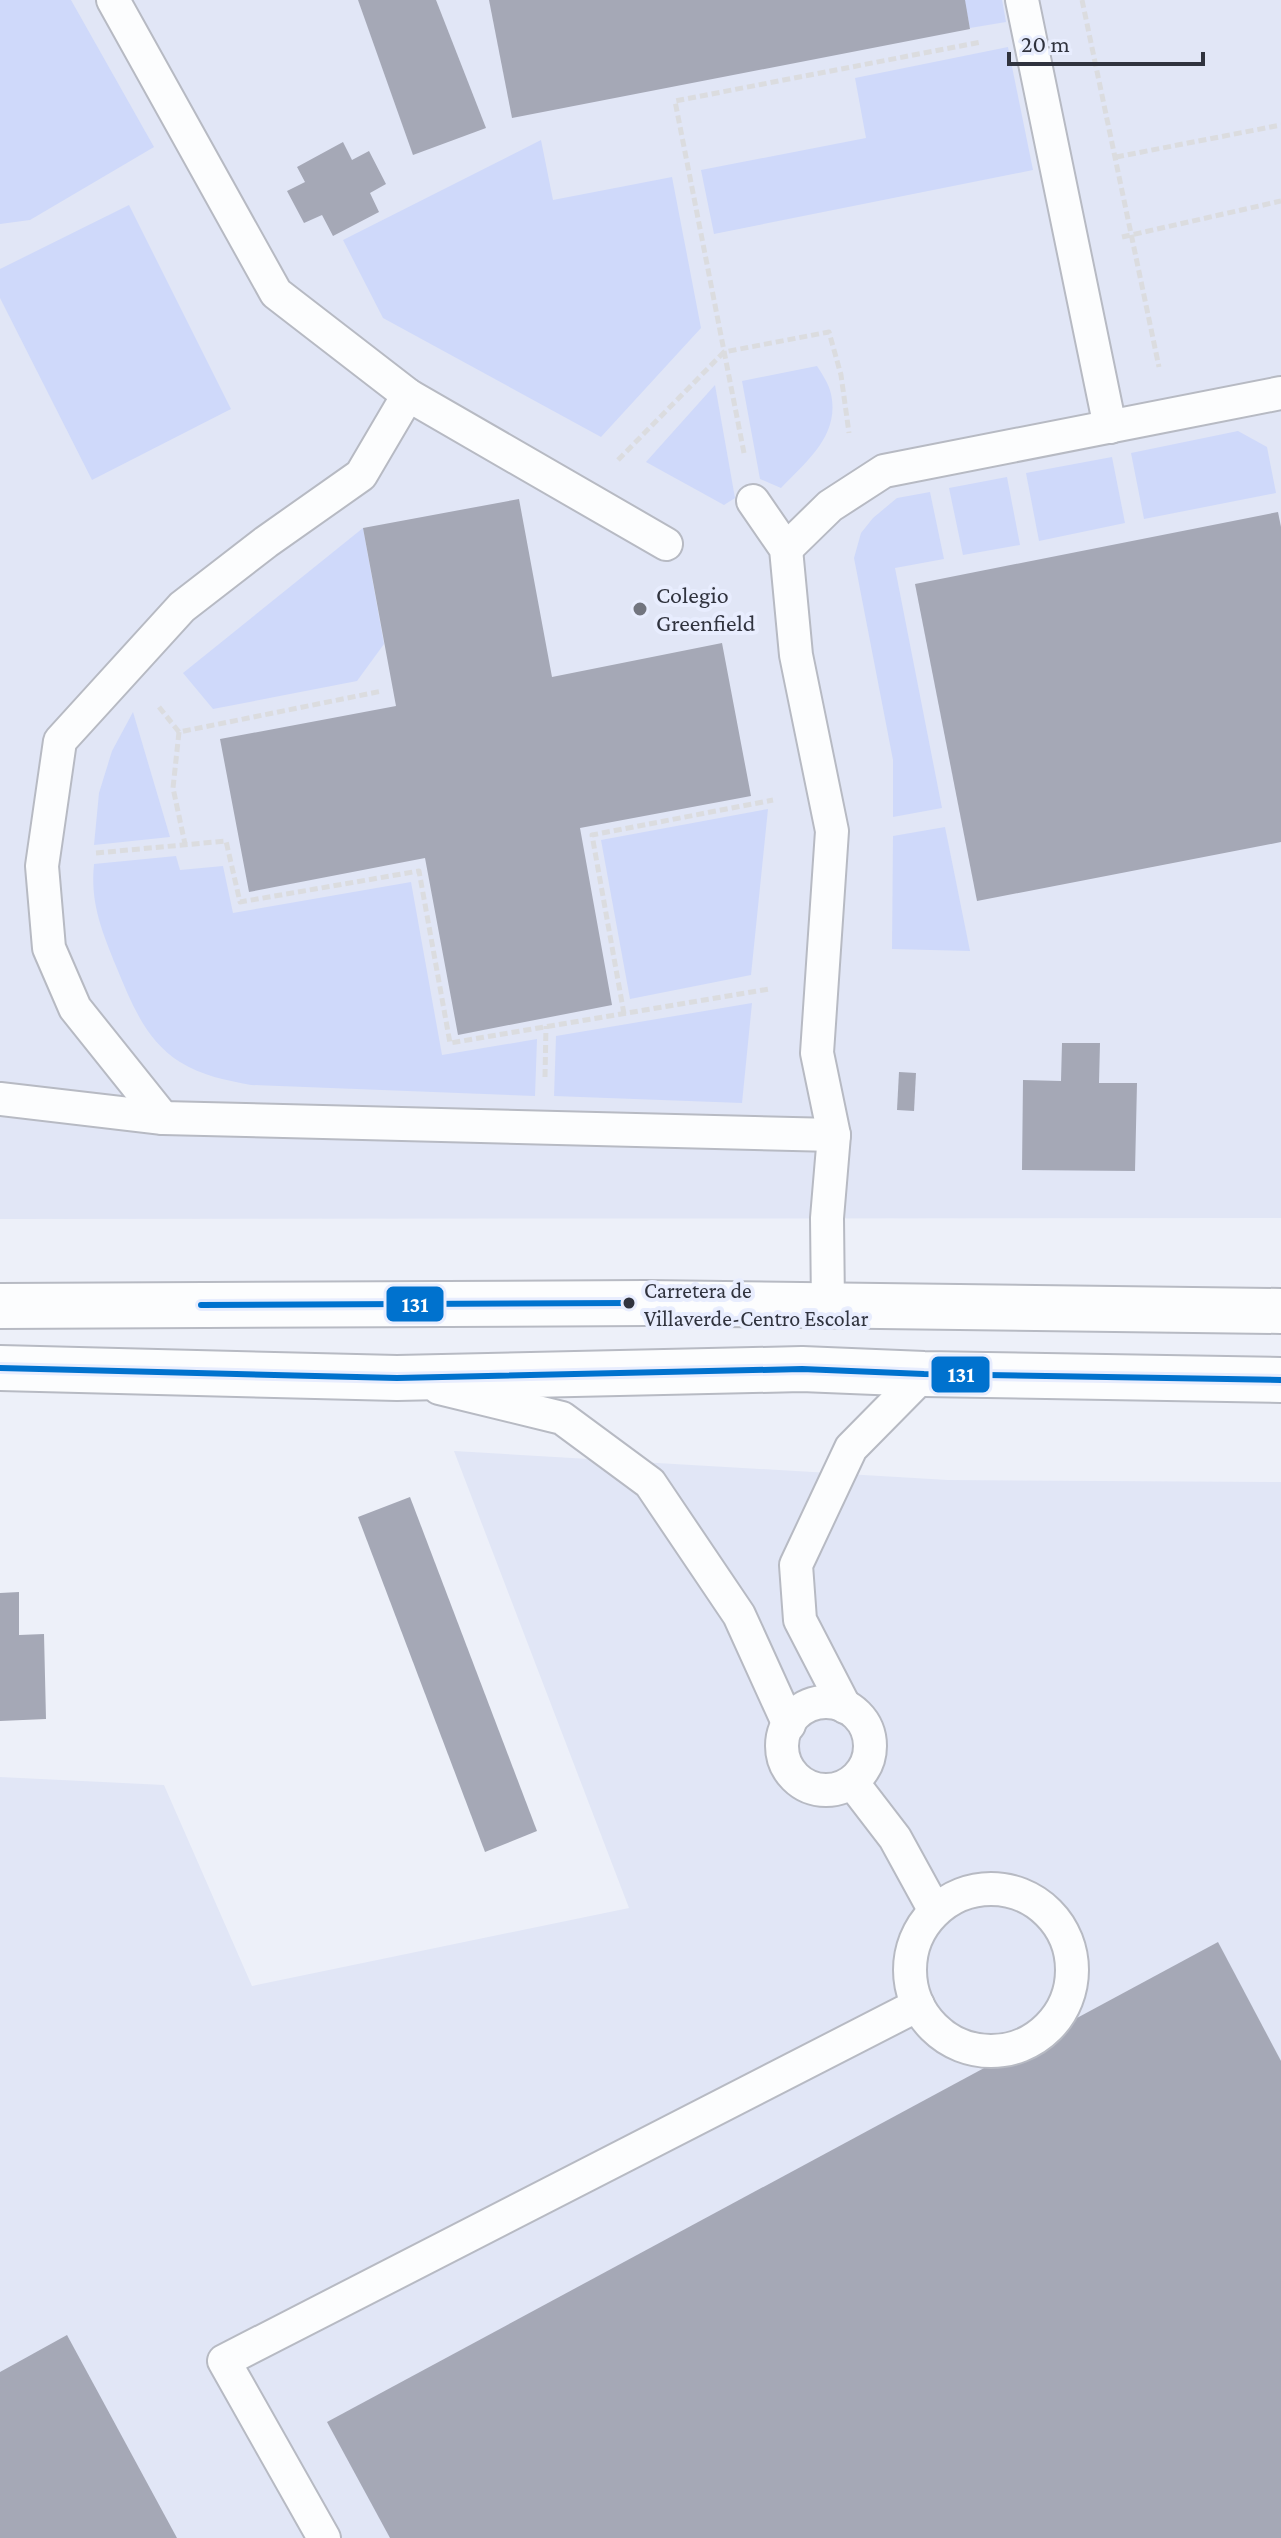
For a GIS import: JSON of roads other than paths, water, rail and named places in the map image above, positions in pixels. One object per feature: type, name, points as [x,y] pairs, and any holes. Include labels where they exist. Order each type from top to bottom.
[{"type":"street","points":[[0,1306],[646,1303],[1281,1311]]},
{"type":"street","points":[[0,1368],[397,1378],[802,1369],[1281,1380]]},
{"type":"lane","points":[[113,0],[276,293],[408,395],[666,544]]},
{"type":"lane","points":[[1022,0],[1110,427]]},
{"type":"lane","points":[[786,549],[830,506],[884,471],[1281,393]]},
{"type":"lane","points":[[163,1118],[75,1008],[49,948],[43,858],[60,741],[182,607],[266,542],[361,475],[408,395]]},
{"type":"lane","points":[[753,501],[786,549],[796,655],[832,831],[817,1053],[834,1135],[827,1218],[828,1306]]},
{"type":"lane","points":[[0,1099],[163,1118],[834,1135]]},
{"type":"lane","points":[[845,1707],[800,1620],[796,1565],[851,1448],[924,1374]]},
{"type":"lane","points":[[397,1378],[562,1418],[650,1483],[739,1615],[789,1725]]},
{"type":"lane","points":[[835,1703],[845,1707],[861,1719],[871,1744],[869,1757],[864,1769],[844,1787],[829,1790],[813,1788],[790,1772],[784,1758],[783,1743],[789,1725],[794,1716],[807,1707],[835,1703]]},
{"type":"lane","points":[[852,1782],[895,1838],[935,1911]]},
{"type":"lane","points":[[999,1889],[1024,1896],[1048,1912],[1064,1934],[1072,1961],[1070,1989],[1059,2015],[1040,2035],[1017,2047],[991,2051],[964,2047],[941,2035],[923,2016],[918,2005],[912,1992],[909,1966],[915,1940],[935,1911],[948,1900],[973,1891],[999,1889]]},
{"type":"lane","points":[[324,2538],[224,2361],[918,2005]]},
{"type":"place","name":"Colegio Greenfield","points":[[640,609]]},
{"type":"place","name":"Carretera de Villaverde-Centro Escolar","points":[[629,1303]]}]
